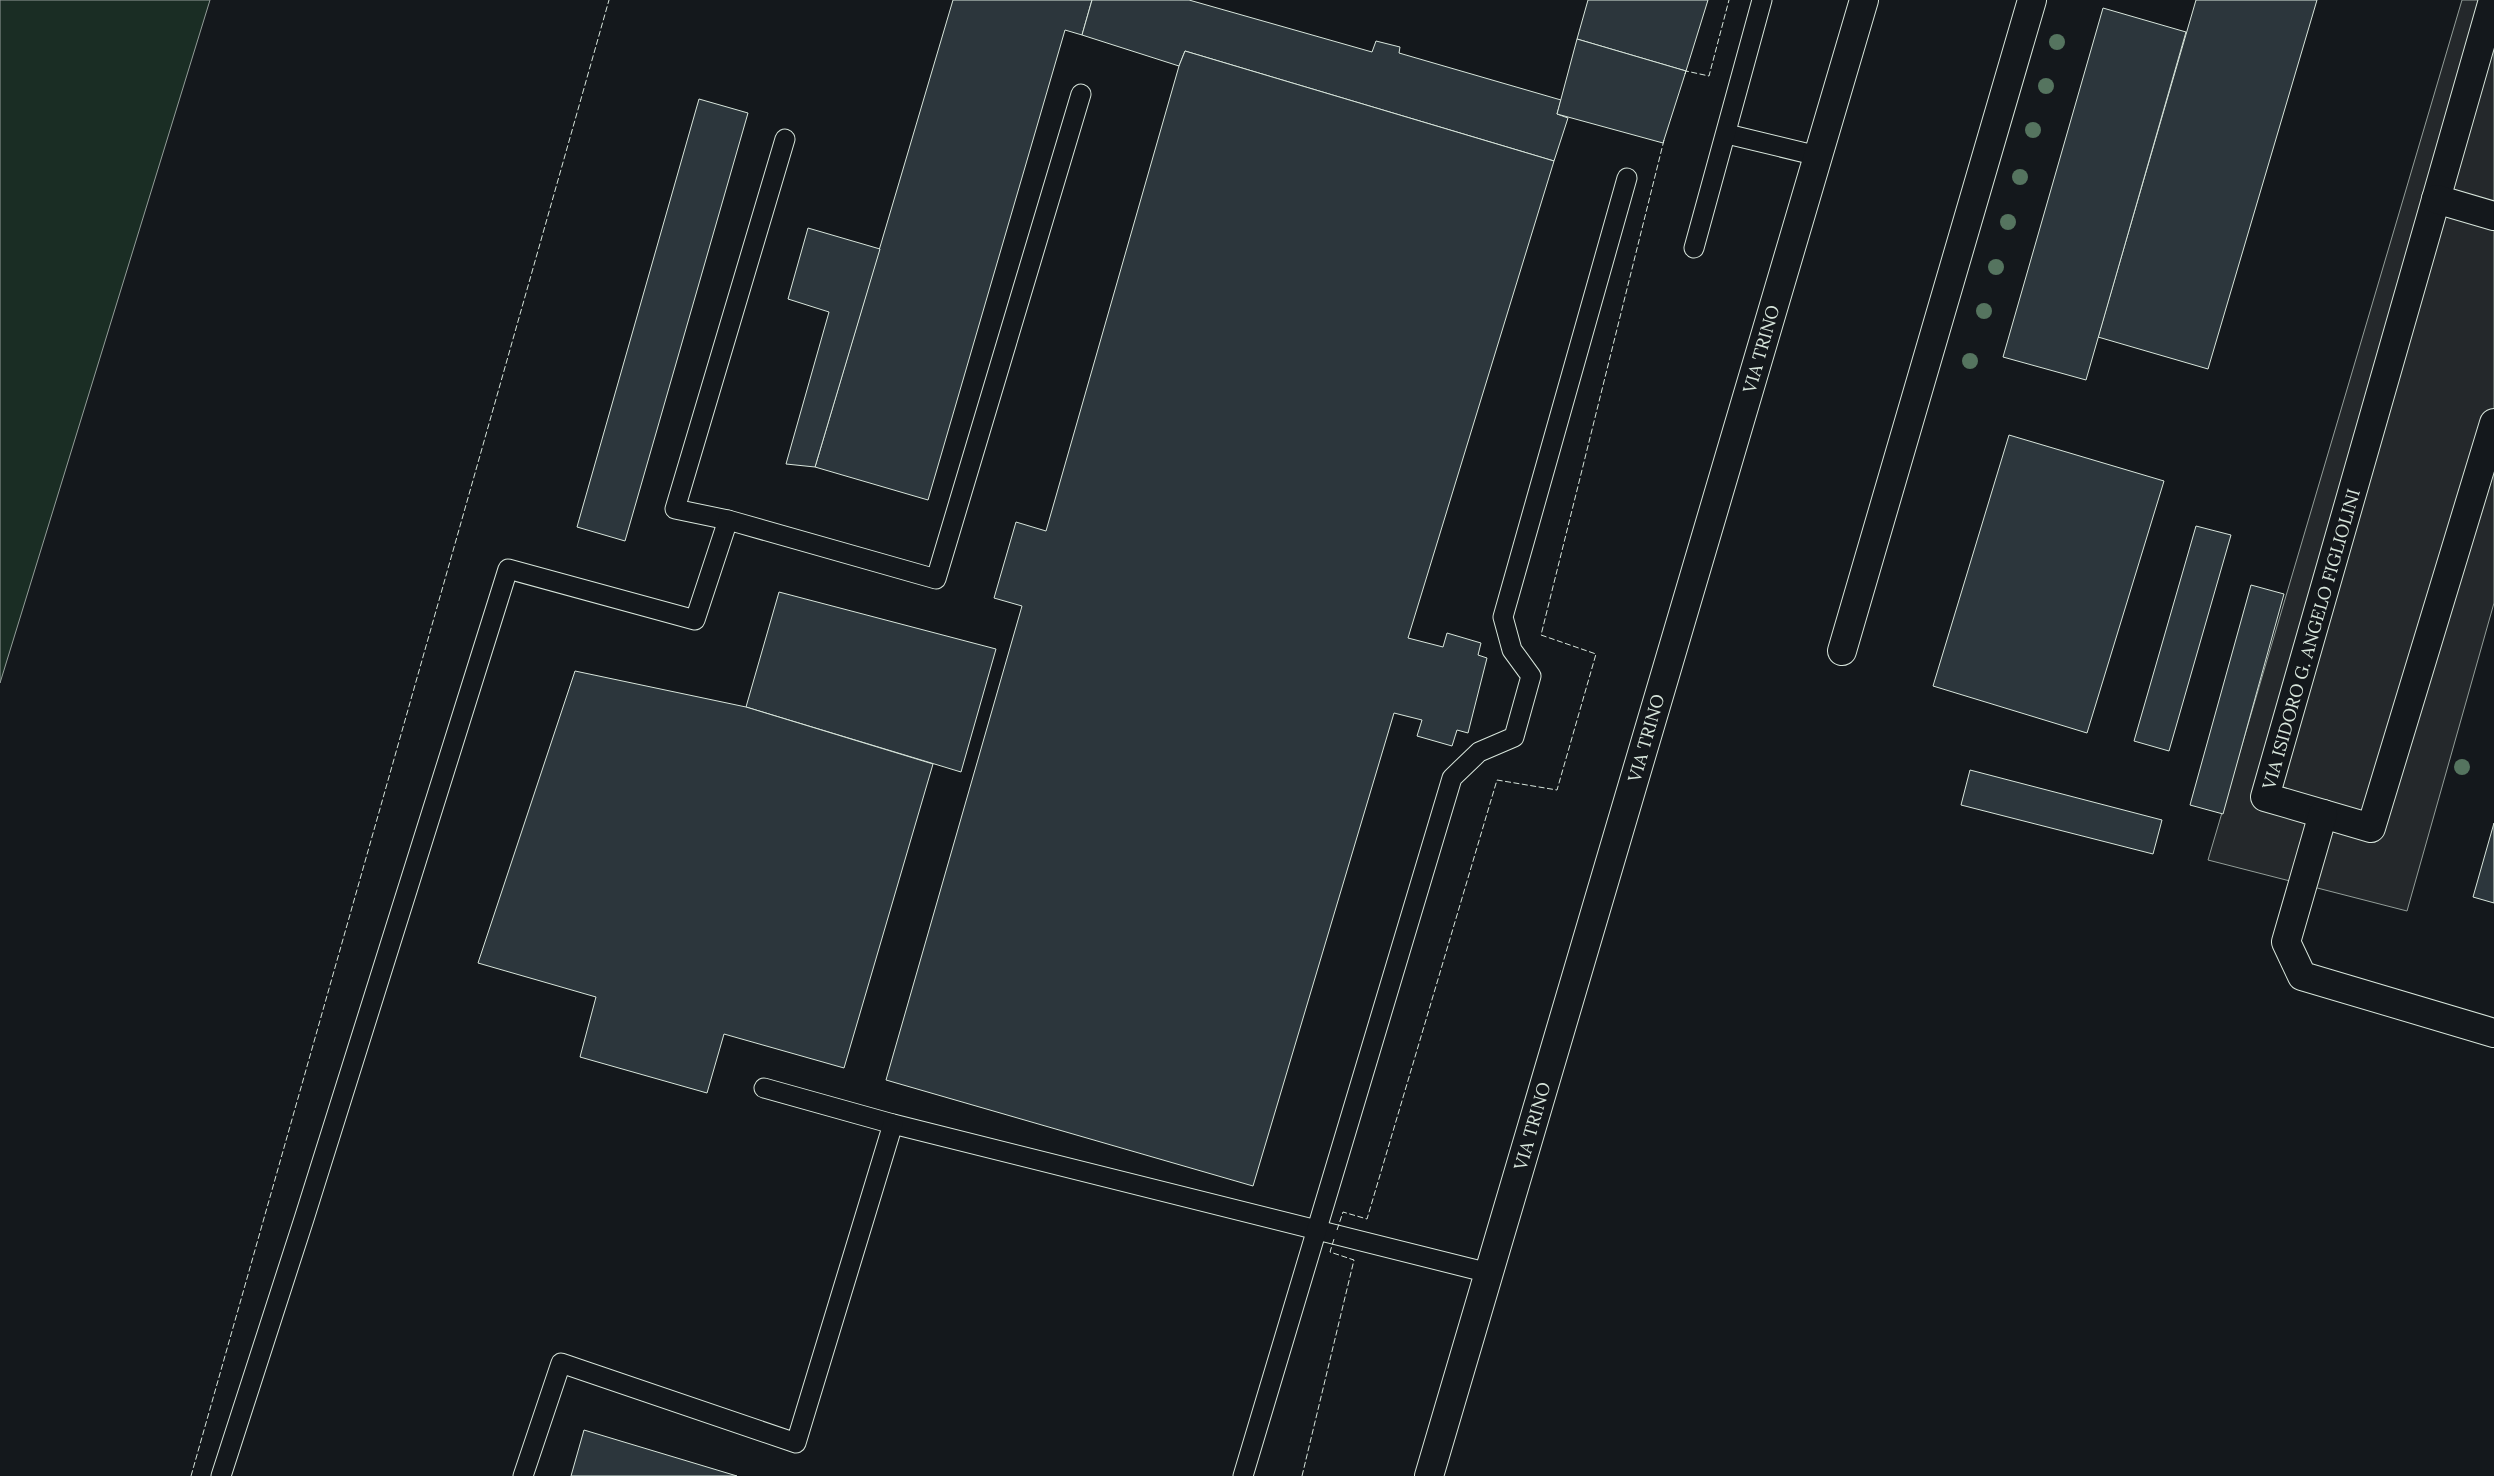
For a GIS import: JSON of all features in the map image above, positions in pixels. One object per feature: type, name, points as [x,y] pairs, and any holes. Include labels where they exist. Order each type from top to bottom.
[{"type":"street","name":"VIA TRINO","points":[[1429,1476],[1864,0]]},
{"type":"street","points":[[1842,651],[2032,0]]},
{"type":"street","name":"VIA ISIDORO G. ANGELO FIGLIOLINI","points":[[2493,0],[2265,797],[2371,828],[2494,423]]},
{"type":"street","points":[[2436,199],[2494,216]]},
{"type":"street","points":[[2323,814],[2286,942],[2302,976],[2494,1033]]},
{"type":"lane","points":[[1694,248],[1727,134],[1762,0]]},
{"type":"lane","points":[[785,139],[675,508],[728,520],[936,579],[1081,94]]},
{"type":"lane","points":[[1727,134],[1818,156]]},
{"type":"lane","points":[[1243,1476],[1452,778],[1479,752],[1514,737],[1531,676],[1512,650],[1503,618],[1627,178]]},
{"type":"lane","points":[[221,1476],[508,569],[695,620],[728,520]]},
{"type":"lane","points":[[764,1088],[893,1124],[1489,1272]]},
{"type":"lane","points":[[522,1476],[561,1363],[796,1443],[893,1124]]},
{"type":"green space","points":[[0,0],[210,0],[0,683]]},
{"type":"shaded area","points":[[2462,0],[2494,0],[2494,603],[2407,911],[2208,860]]},
{"type":"building","points":[[953,0],[1092,0],[1082,35],[1065,30],[928,500],[815,467]]},
{"type":"building","points":[[1092,0],[1189,0],[1372,52],[1376,41],[1400,47],[1399,53],[1561,100],[1557,114],[1568,118],[1554,161],[1185,51],[1179,66],[1082,35]]},
{"type":"building","points":[[1588,0],[1708,0],[1686,71],[1577,39]]},
{"type":"building","points":[[2196,0],[2317,0],[2208,369],[2098,337]]},
{"type":"building","points":[[2103,8],[2186,32],[2086,380],[2003,357]]},
{"type":"building","points":[[1577,39],[1686,71],[1663,143],[1557,114]]},
{"type":"building","points":[[1185,51],[1554,161],[1408,638],[1443,647],[1447,633],[1481,643],[1478,655],[1487,658],[1468,733],[1457,730],[1452,746],[1417,736],[1422,720],[1394,713],[1253,1186],[886,1080],[1022,606],[994,598],[1016,522],[1046,531],[1179,66]]},
{"type":"building","points":[[699,99],[748,113],[625,541],[577,527]]},
{"type":"building","points":[[808,228],[880,249],[815,467],[786,464],[829,312],[788,299]]},
{"type":"building","points":[[2009,435],[2164,481],[2087,733],[1933,686]]},
{"type":"building","points":[[2196,526],[2231,535],[2169,751],[2134,741]]},
{"type":"building","points":[[2251,585],[2284,594],[2223,814],[2190,805]]},
{"type":"building","points":[[779,592],[996,649],[961,772],[746,707]]},
{"type":"building","points":[[575,671],[746,707],[933,764],[844,1068],[724,1034],[707,1093],[580,1057],[596,997],[478,963]]},
{"type":"building","points":[[1970,770],[2162,820],[2153,854],[1961,805]]},
{"type":"building","points":[[2494,823],[2494,903],[2473,897]]},
{"type":"building","points":[[584,1430],[737,1476],[571,1476]]},
{"type":"fence","points":[[191,1476],[609,0]]},
{"type":"fence","points":[[1685,74],[1686,71],[1709,76],[1729,0]]},
{"type":"fence","points":[[1337,1230],[1343,1212],[1367,1219],[1497,780],[1557,790],[1596,654],[1541,635],[1664,140]]},
{"type":"fence","points":[[1302,1476],[1354,1260],[1330,1252],[1334,1239]]}]
